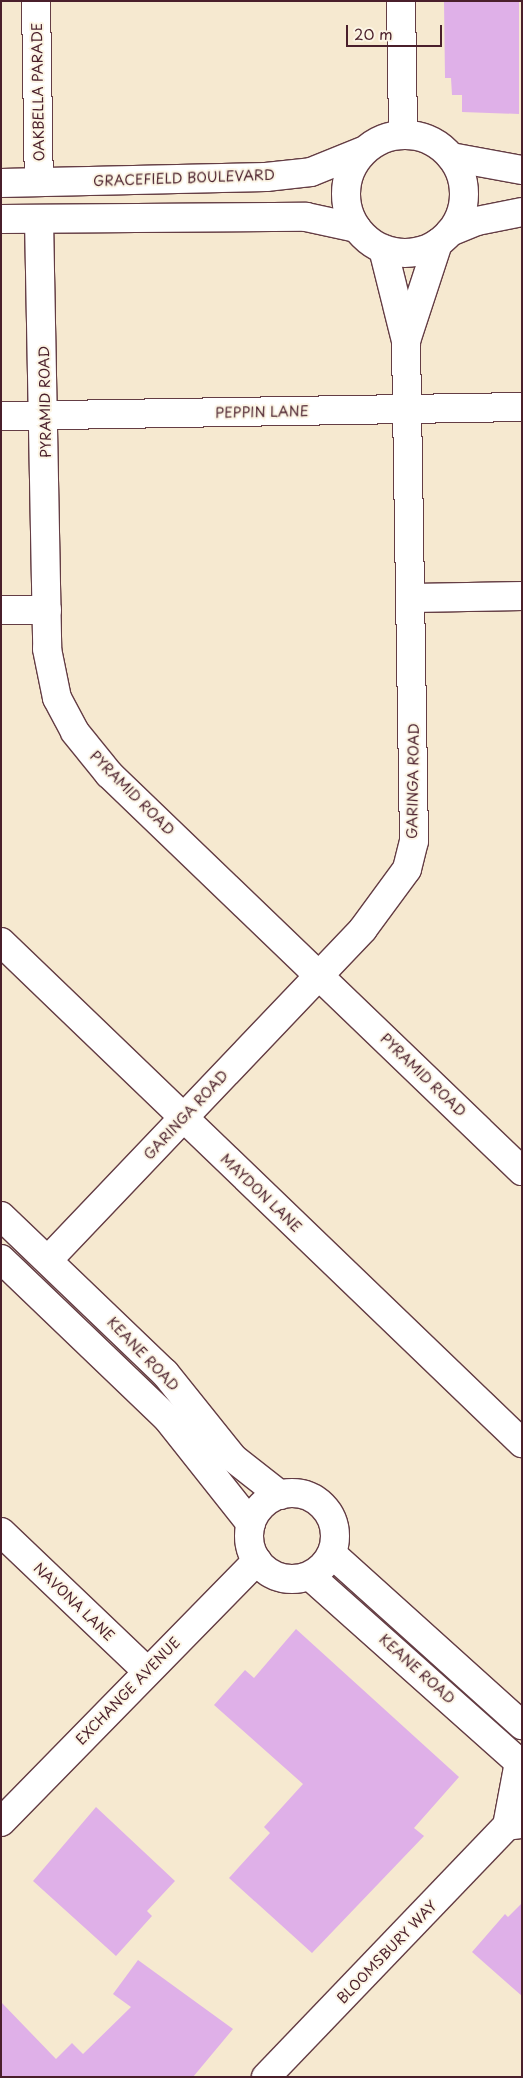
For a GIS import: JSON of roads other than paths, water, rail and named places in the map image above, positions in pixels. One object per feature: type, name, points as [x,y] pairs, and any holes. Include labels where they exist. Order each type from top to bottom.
[{"type":"street","name":"OAKBELLA PARADE","points":[[36,1],[39,182]]},
{"type":"street","points":[[401,1],[403,135]]},
{"type":"street","points":[[357,228],[346,202],[346,184],[363,152],[388,136],[421,136],[451,157],[522,170]]},
{"type":"street","name":"GRACEFIELD BOULEVARD","points":[[1,183],[211,179],[311,172],[363,152]]},
{"type":"street","points":[[444,238],[464,195],[451,157]]},
{"type":"street","points":[[211,179],[212,215]]},
{"type":"street","points":[[1,219],[212,215],[306,217],[357,228],[383,249],[421,251],[477,221],[522,212]]},
{"type":"street","name":"PYRAMID ROAD","points":[[39,219],[46,414],[47,648],[57,698],[75,732],[109,774],[320,974],[522,1171]]},
{"type":"street","name":"GARINGA ROAD","points":[[406,341],[444,238]]},
{"type":"street","name":"GARINGA ROAD","points":[[48,1260],[320,974],[385,903],[407,869],[414,841],[413,598],[406,341],[383,249]]},
{"type":"street","name":"PEPPIN LANE","points":[[1,416],[522,407]]},
{"type":"street","points":[[413,598],[522,596]]},
{"type":"street","points":[[1,610],[47,610]]},
{"type":"street","name":"MAYDON LANE","points":[[1,942],[522,1443]]},
{"type":"street","name":"KEANE ROAD","points":[[1,1216],[165,1373],[232,1458],[280,1495]]},
{"type":"street","name":"KEANE ROAD","points":[[1,1259],[166,1418],[251,1524]]},
{"type":"street","points":[[280,1495],[307,1495],[328,1511],[336,1536],[332,1554],[310,1576],[279,1578],[257,1561],[249,1542],[251,1524],[264,1503],[280,1495]]},
{"type":"street","name":"NAVONA LANE","points":[[1,1532],[147,1671]]},
{"type":"street","name":"KEANE ROAD","points":[[332,1554],[522,1725]]},
{"type":"street","name":"EXCHANGE AVENUE","points":[[6,1807],[147,1671],[257,1561]]},
{"type":"street","name":"KEANE ROAD","points":[[310,1576],[520,1763]]},
{"type":"street","name":"BLOOMSBURY WAY","points":[[266,2077],[515,1825],[520,1763]]}]
